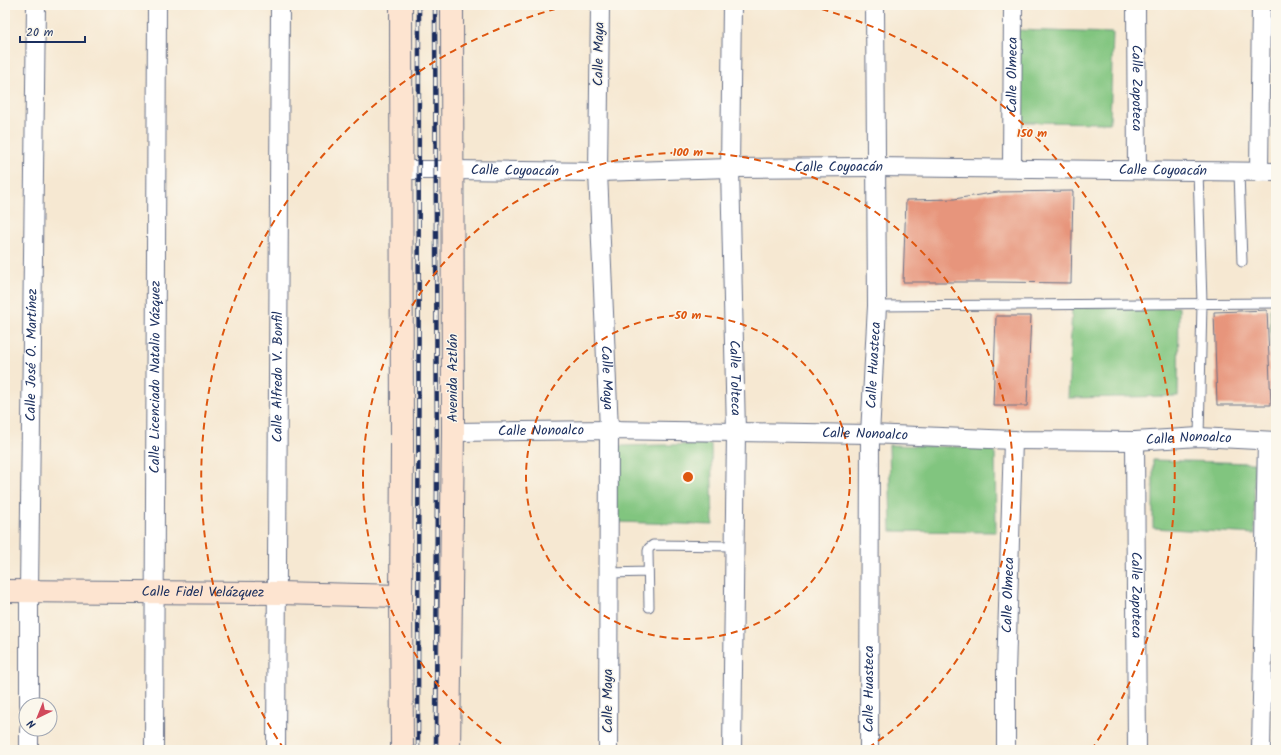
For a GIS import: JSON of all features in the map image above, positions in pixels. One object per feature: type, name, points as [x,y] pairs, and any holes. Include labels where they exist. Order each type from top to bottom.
[{"type":"main road","points":[[401,5],[402,750]]},
{"type":"main road","name":"Avenida Aztlán","points":[[450,750],[453,432],[452,5]]},
{"type":"main road","name":"Calle Fidel Velázquez","points":[[5,591],[278,593],[401,596]]},
{"type":"street","name":"Calle José O. Martínez","points":[[29,697],[36,5]]},
{"type":"street","name":"Calle Licenciado Natalio Vázquez","points":[[154,750],[157,5]]},
{"type":"street","name":"Calle Alfredo V. Bonfil","points":[[276,750],[280,5]]},
{"type":"street","name":"Calle Maya","points":[[600,5],[598,172],[609,430],[608,750]]},
{"type":"street","name":"Calle Tolteca","points":[[732,5],[730,168],[736,432],[732,750]]},
{"type":"street","name":"Calle Huasteca","points":[[869,750],[870,434],[877,306],[875,5]]},
{"type":"street","name":"Calle Olmeca","points":[[1012,168],[1013,5]]},
{"type":"street","name":"Calle Zapoteca","points":[[1136,5],[1137,170]]},
{"type":"street","points":[[1261,5],[1267,172]]},
{"type":"street","name":"Calle Coyoacán","points":[[402,170],[598,172],[730,168],[875,167],[1267,172]]},
{"type":"street","name":"Calle Nonoalco","points":[[453,432],[609,430],[870,434],[1013,440],[1136,441],[1200,437],[1272,441]]},
{"type":"street","name":"Calle Olmeca","points":[[1006,750],[1006,674],[1013,440]]},
{"type":"street","name":"Calle Zapoteca","points":[[1136,441],[1137,750]]},
{"type":"street","points":[[1261,750],[1272,441]]},
{"type":"street","points":[[29,737],[29,750]]},
{"type":"lane","points":[[1198,170],[1202,304],[1200,437]]},
{"type":"lane","points":[[1239,172],[1242,262]]},
{"type":"lane","points":[[877,306],[1276,303]]},
{"type":"lane","points":[[649,607],[648,551],[653,545],[734,546]]},
{"type":"lane","points":[[609,573],[648,572]]},
{"type":"green space","points":[[1017,30],[1113,33],[1110,123],[1017,122]]},
{"type":"green space","points":[[1072,307],[1179,307],[1178,396],[1068,398]]},
{"type":"green space","points":[[1270,309],[1276,309],[1276,408],[1274,408]]},
{"type":"green space","points":[[711,444],[713,525],[616,522],[615,446]]},
{"type":"green space","points":[[889,445],[995,448],[996,532],[891,531]]},
{"type":"green space","points":[[1153,460],[1254,463],[1255,534],[1153,528]]},
{"type":"building","points":[[1073,191],[1071,283],[903,282],[906,200],[954,199],[998,192]]},
{"type":"building","points":[[1267,310],[1271,405],[1217,405],[1214,312]]},
{"type":"building","points":[[996,316],[1031,316],[1027,406],[993,406]]},
{"type":"railway","points":[[418,750],[419,5]]},
{"type":"railway","points":[[435,5],[437,464],[436,750]]}]
